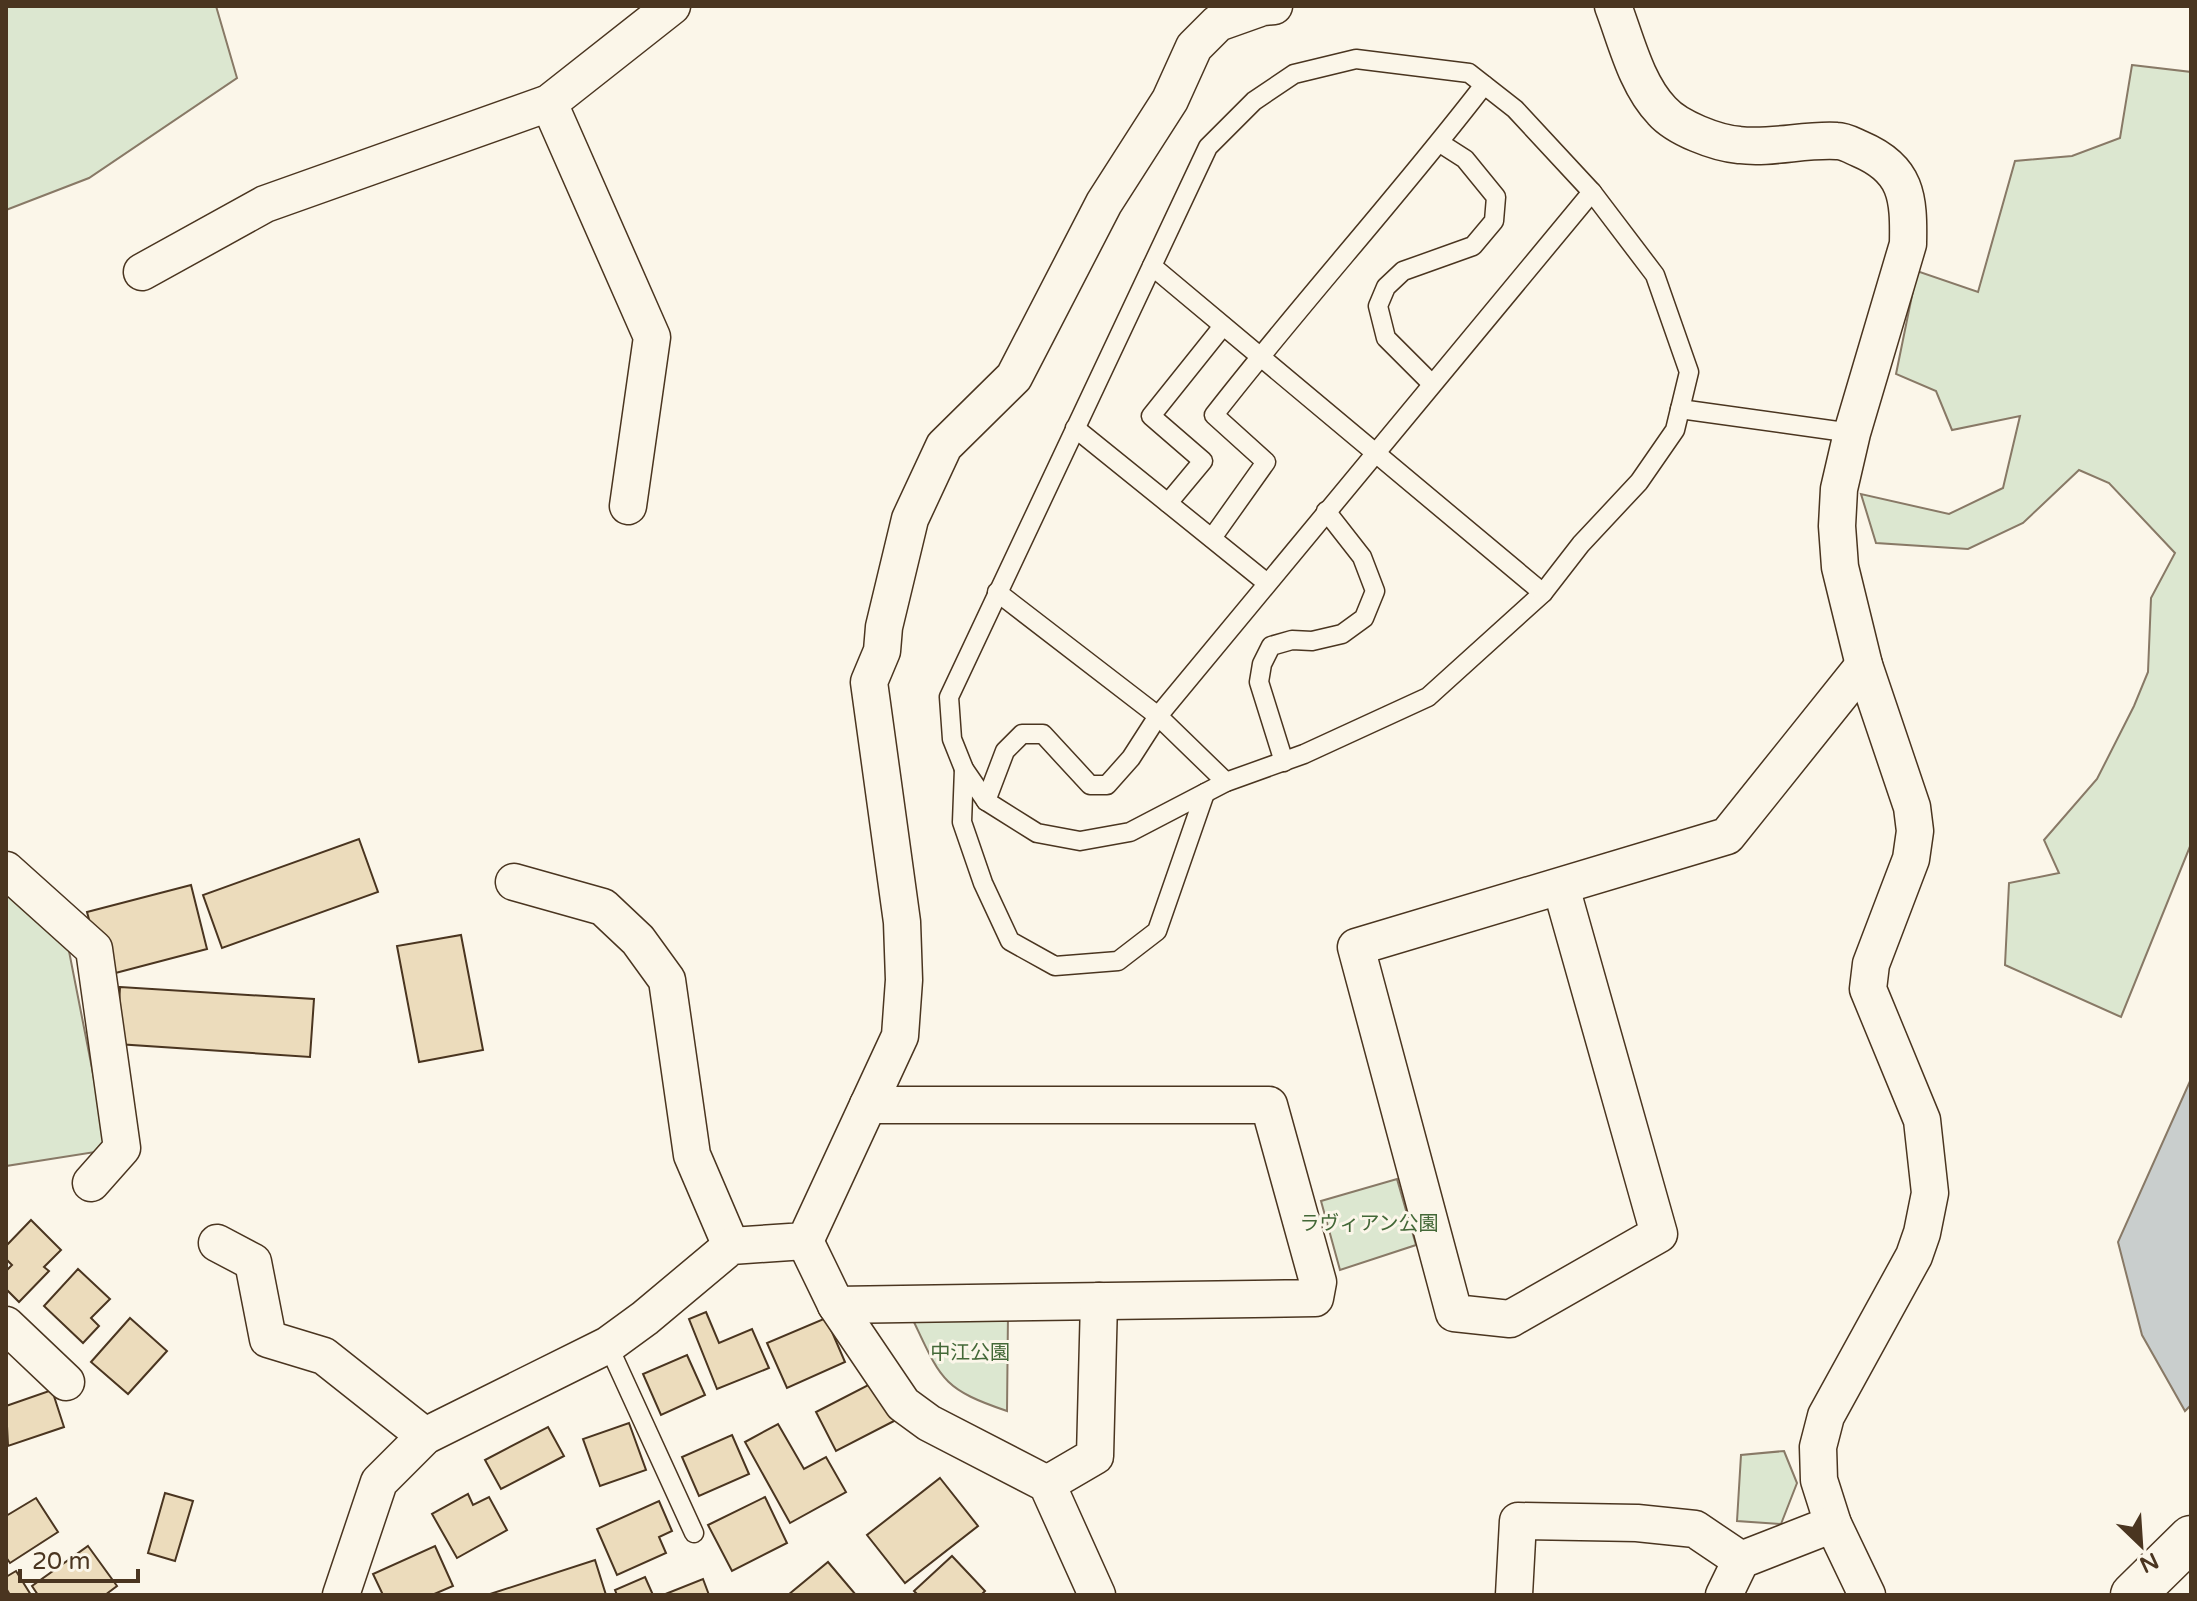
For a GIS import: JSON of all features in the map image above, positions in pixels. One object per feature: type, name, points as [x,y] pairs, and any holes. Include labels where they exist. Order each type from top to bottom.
[{"type":"main road","points":[[2133,1595],[2191,1538]]},
{"type":"street","points":[[142,272],[265,204],[549,103],[672,6]]},
{"type":"street","points":[[805,1241],[900,1036],[904,980],[902,922],[869,682],[882,651],[884,627],[910,519],[944,446],[1014,377],[1104,203],[1170,100],[1194,47],[1218,23],[1274,6]]},
{"type":"street","points":[[1613,6],[1645,87],[1662,113],[1690,132],[1738,145],[1840,141],[1892,167],[1904,192],[1908,244],[1852,433],[1839,489],[1837,526],[1840,567],[1864,665],[1912,807],[1915,831],[1911,859],[1871,964],[1868,989],[1922,1120],[1930,1193],[1914,1256],[1826,1416],[1818,1447],[1819,1480],[1833,1524],[1867,1595]]},
{"type":"street","points":[[549,103],[652,337],[628,506]]},
{"type":"street","points":[[1561,887],[1659,1234],[1510,1319],[1454,1313],[1356,947],[1727,836],[1864,665]]},
{"type":"street","points":[[6,870],[94,949],[122,1148],[91,1183]]},
{"type":"street","points":[[514,882],[603,907],[638,940],[667,980],[692,1155],[731,1246]]},
{"type":"street","points":[[836,1305],[1315,1298],[1318,1282],[1269,1105],[868,1105]]},
{"type":"street","points":[[341,1595],[379,1482],[425,1436],[608,1345],[731,1246],[805,1241]]},
{"type":"street","points":[[805,1241],[836,1305],[903,1404],[929,1423],[1047,1484],[1097,1595]]},
{"type":"street","points":[[217,1243],[253,1262],[268,1339],[324,1356],[425,1436]]},
{"type":"street","points":[[1047,1484],[1095,1456],[1099,1301]]},
{"type":"street","points":[[6,1325],[66,1382]]},
{"type":"street","points":[[1514,1595],[1518,1521],[1637,1523],[1695,1529],[1741,1560]]},
{"type":"street","points":[[1724,1595],[1741,1560],[1833,1524]]},
{"type":"lane","points":[[1356,59],[1469,73],[1484,85],[1515,109],[1592,192],[1655,275],[1689,372],[1675,430],[1639,482],[1581,544],[1543,593],[1428,697],[1284,762],[1226,782],[1130,832],[1080,841],[1037,833],[986,801],[964,769],[952,739],[949,697],[1208,147],[1254,101],[1294,74],[1356,59]]},
{"type":"lane","points":[[1212,538],[1266,462],[1214,415],[1259,357],[1440,143],[1484,85]]},
{"type":"lane","points":[[1432,384],[1386,338],[1378,306],[1386,287],[1403,271],[1473,246],[1494,221],[1496,197],[1465,159],[1440,143]]},
{"type":"lane","points":[[986,801],[1005,751],[1022,734],[1043,734],[1090,785],[1107,785],[1131,758],[1158,716],[1592,192]]},
{"type":"lane","points":[[1152,266],[1543,593]]},
{"type":"lane","points":[[1168,503],[1203,461],[1151,416],[1223,326]]},
{"type":"lane","points":[[1680,409],[1852,433]]},
{"type":"lane","points":[[1075,428],[1267,583]]},
{"type":"lane","points":[[1284,762],[1259,682],[1262,664],[1271,646],[1292,640],[1312,641],[1342,634],[1364,618],[1375,591],[1362,557],[1326,511]]},
{"type":"lane","points":[[997,592],[1158,716],[1226,782]]},
{"type":"lane","points":[[964,769],[962,822],[983,883],[1010,941],[1055,966],[1118,961],[1157,931],[1205,793]]},
{"type":"lane","points":[[608,1345],[694,1533]]},
{"type":"green space","points":[[6,6],[216,6],[237,78],[89,178],[6,210]]},
{"type":"green space","points":[[2132,65],[2191,72],[2191,844],[2121,1017],[2005,965],[2009,883],[2059,873],[2044,840],[2097,779],[2134,706],[2148,672],[2151,598],[2175,553],[2109,483],[2079,470],[2023,523],[1968,549],[1876,543],[1861,494],[1949,514],[2003,488],[2020,416],[1952,430],[1936,391],[1896,374],[1917,271],[1978,292],[2015,161],[2072,156],[2120,138]]},
{"type":"green space","points":[[6,890],[68,946],[108,1150],[6,1166]]},
{"type":"green space","name":"ラヴィアン公園","points":[[1397,1179],[1416,1245],[1340,1270],[1321,1201]]},
{"type":"green space","name":"中江公園","points":[[1008,1314],[1007,1411],[969,1396],[946,1379],[930,1356],[913,1320]]},
{"type":"green space","points":[[1784,1451],[1797,1483],[1781,1524],[1737,1521],[1741,1455]]},
{"type":"shaded area","points":[[2191,1079],[2191,1405],[2185,1411],[2142,1335],[2118,1242]]},
{"type":"building","points":[[359,839],[378,892],[222,948],[203,895]]},
{"type":"building","points":[[191,885],[207,949],[104,976],[87,912]]},
{"type":"building","points":[[461,935],[483,1050],[419,1062],[397,946]]},
{"type":"building","points":[[120,987],[314,999],[310,1057],[117,1044]]},
{"type":"building","points":[[31,1220],[61,1250],[44,1267],[49,1271],[19,1302],[6,1289],[6,1271],[12,1265],[6,1259],[6,1246]]},
{"type":"building","points":[[78,1269],[110,1299],[91,1318],[99,1326],[83,1343],[44,1306]]},
{"type":"building","points":[[706,1312],[719,1343],[752,1329],[769,1368],[717,1389],[689,1319]]},
{"type":"building","points":[[130,1318],[167,1351],[128,1394],[91,1362]]},
{"type":"building","points":[[826,1318],[845,1362],[787,1388],[767,1343]]},
{"type":"building","points":[[687,1355],[705,1395],[661,1415],[643,1374]]},
{"type":"building","points":[[876,1381],[896,1420],[836,1451],[816,1412]]},
{"type":"building","points":[[52,1390],[64,1427],[8,1446],[6,1406]]},
{"type":"building","points":[[629,1423],[646,1470],[600,1486],[583,1439]]},
{"type":"building","points":[[778,1424],[804,1469],[826,1457],[846,1492],[790,1523],[745,1442]]},
{"type":"building","points":[[548,1427],[564,1456],[501,1489],[485,1460]]},
{"type":"building","points":[[732,1435],[749,1474],[699,1496],[682,1457]]},
{"type":"building","points":[[940,1478],[978,1526],[905,1583],[867,1535]]},
{"type":"building","points":[[165,1493],[193,1501],[175,1561],[148,1553]]},
{"type":"building","points":[[468,1494],[473,1505],[489,1497],[507,1530],[457,1558],[432,1514]]},
{"type":"building","points":[[765,1497],[787,1543],[732,1571],[708,1525]]},
{"type":"building","points":[[36,1498],[58,1532],[10,1563],[6,1557],[6,1516]]},
{"type":"building","points":[[659,1501],[672,1531],[659,1537],[666,1553],[617,1575],[597,1529]]},
{"type":"building","points":[[88,1546],[117,1586],[105,1595],[38,1595],[32,1586]]},
{"type":"building","points":[[435,1546],[453,1586],[432,1595],[383,1595],[373,1574]]},
{"type":"building","points":[[952,1556],[985,1591],[981,1595],[918,1595],[914,1591]]},
{"type":"building","points":[[595,1560],[606,1595],[487,1595]]},
{"type":"building","points":[[828,1562],[856,1595],[788,1595]]},
{"type":"building","points":[[16,1571],[31,1595],[10,1595],[6,1577]]},
{"type":"building","points":[[645,1577],[653,1595],[617,1595],[615,1590]]},
{"type":"building","points":[[703,1579],[709,1595],[663,1595]]}]
